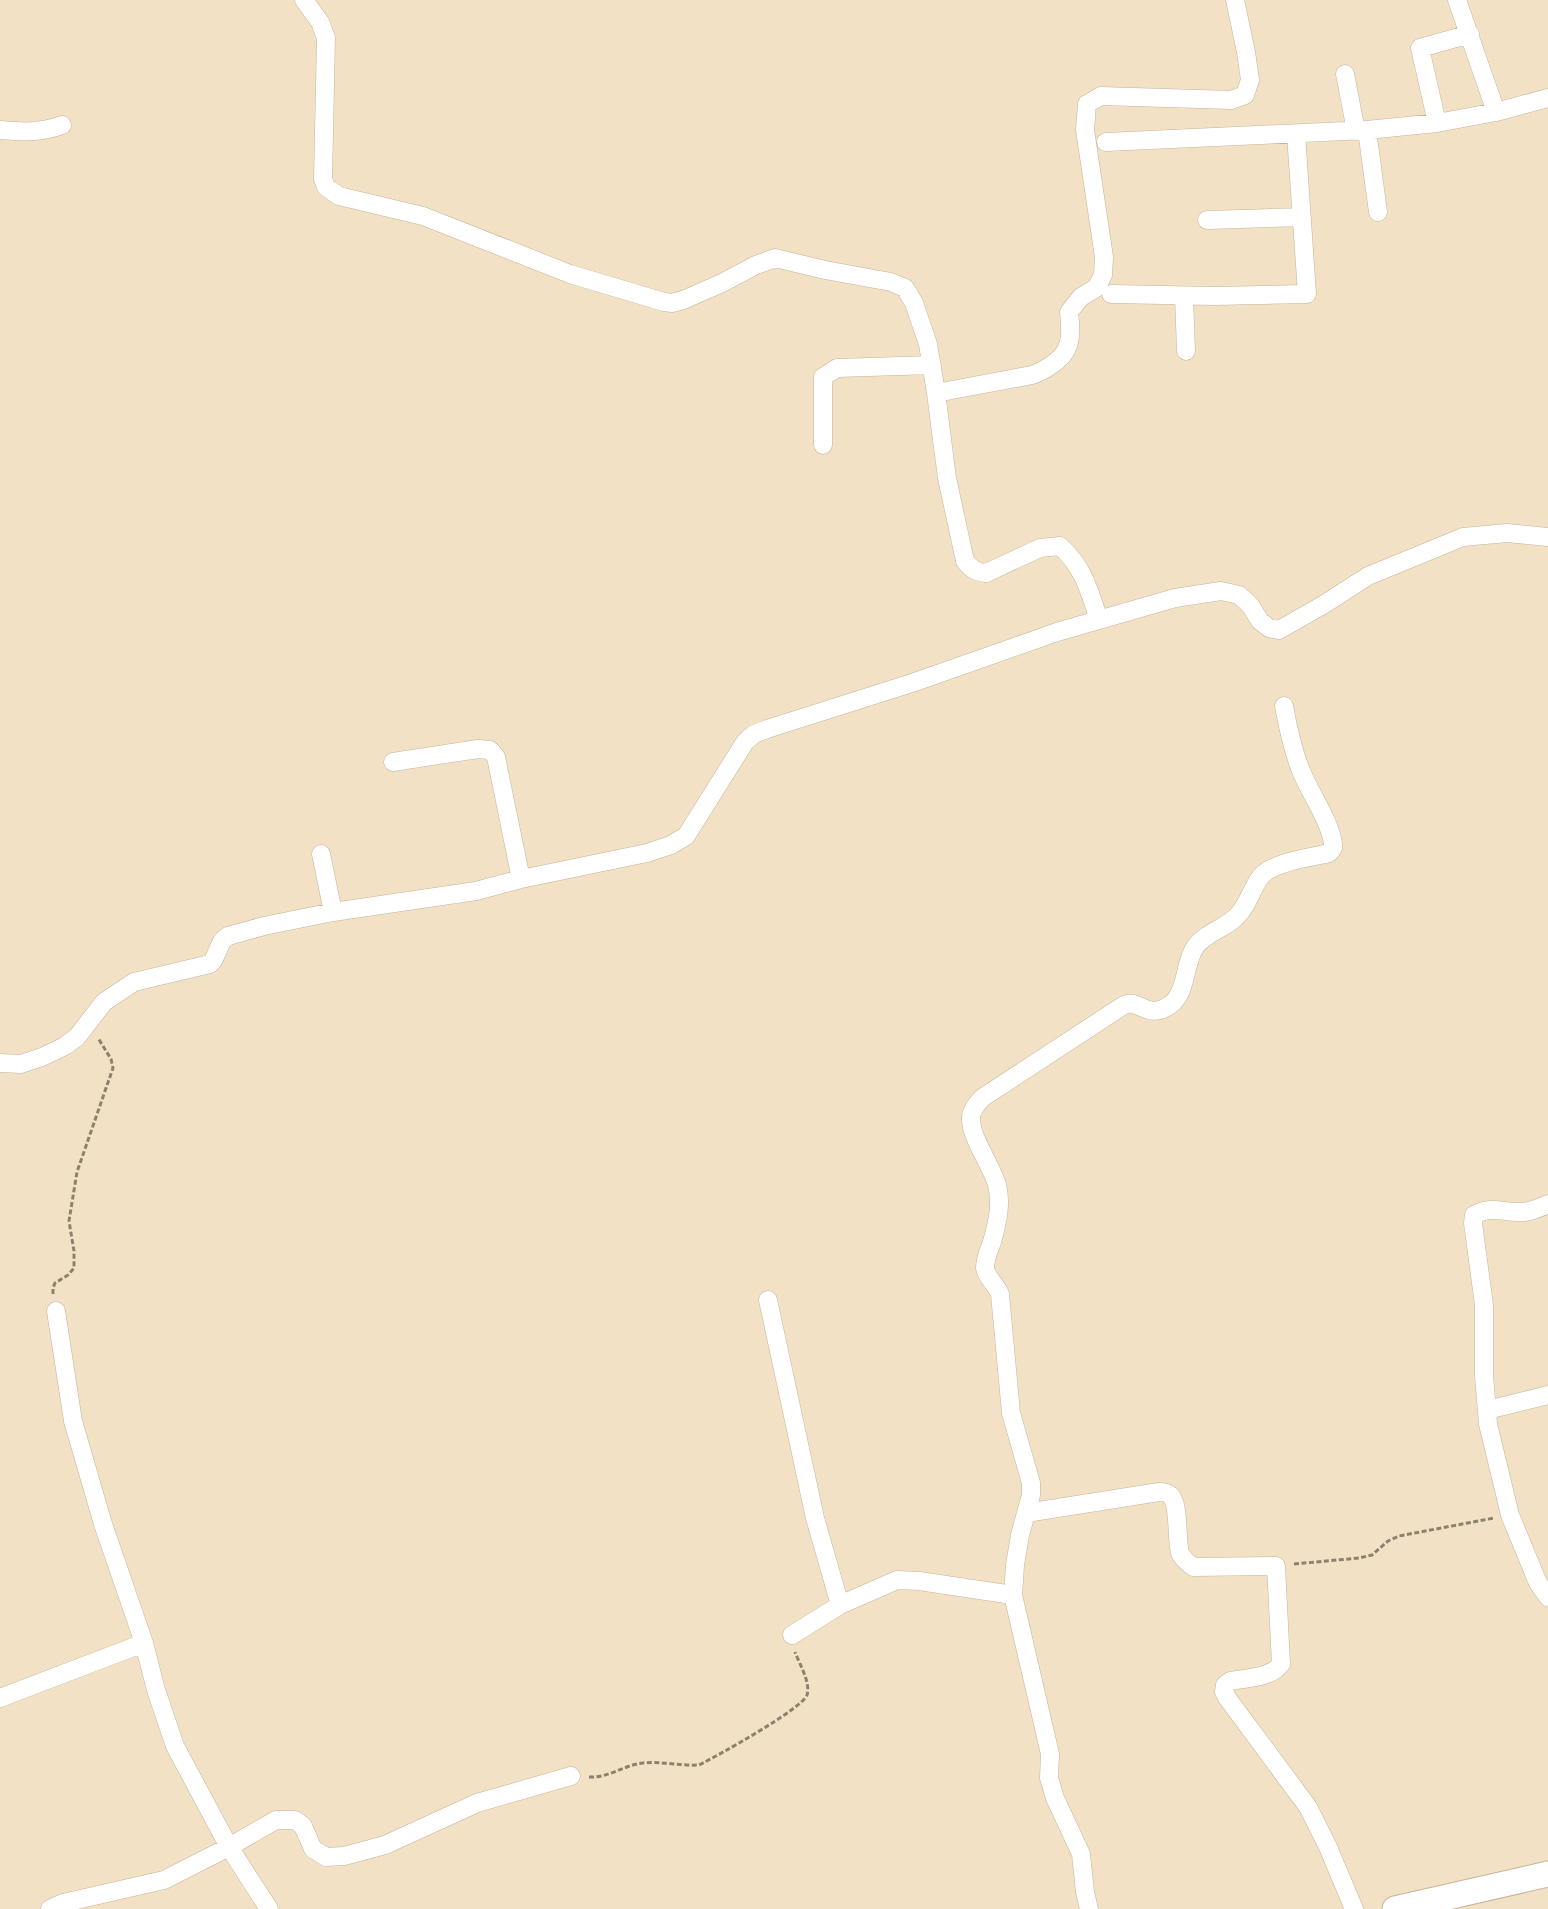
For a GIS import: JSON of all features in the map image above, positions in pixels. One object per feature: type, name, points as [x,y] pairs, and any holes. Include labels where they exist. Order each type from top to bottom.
[{"type":"main road","points":[[1395,1909],[1548,1874]]},
{"type":"street","points":[[304,0],[320,22],[326,38],[323,178],[326,187],[339,196],[423,216],[570,274],[672,304],[775,258],[825,270],[891,282],[905,288],[914,303],[928,344],[947,478],[965,561],[970,568],[977,572],[986,573],[1040,548],[1060,546],[1073,558],[1083,575],[1099,620]]},
{"type":"street","points":[[936,393],[1032,375],[1043,371],[1053,364],[1067,349],[1071,331],[1070,312],[1081,297],[1096,288],[1104,275],[1104,257],[1085,130],[1087,104],[1101,96],[1231,100],[1245,95],[1250,80],[1235,0]]},
{"type":"street","points":[[1458,0],[1496,112]]},
{"type":"street","points":[[1437,123],[1420,48],[1470,34]]},
{"type":"street","points":[[1344,74],[1362,130],[1378,212]]},
{"type":"street","points":[[1106,142],[1296,134],[1437,123],[1496,112],[1548,98]]},
{"type":"street","points":[[0,130],[46,131],[62,125]]},
{"type":"street","points":[[1110,294],[1184,296],[1307,294],[1296,134]]},
{"type":"street","points":[[1207,220],[1302,217]]},
{"type":"street","points":[[1184,296],[1186,351]]},
{"type":"street","points":[[823,445],[823,377],[837,368],[932,365]]},
{"type":"street","points":[[0,1063],[21,1064],[65,1046],[77,1037],[104,1002],[134,982],[210,964],[222,941],[228,936],[333,912],[476,890],[647,853],[671,845],[686,836],[745,742],[754,734],[767,729],[1057,632],[1175,598],[1220,592],[1239,596],[1250,605],[1260,621],[1269,628],[1279,630],[1368,576],[1463,537],[1507,533],[1548,537]]},
{"type":"street","points":[[1089,1909],[1085,1892],[1081,1854],[1055,1798],[1049,1778],[1050,1754],[1013,1595],[1015,1565],[1020,1535],[1031,1495],[1031,1483],[1011,1413],[1000,1294],[997,1286],[987,1274],[985,1266],[996,1229],[999,1195],[996,1180],[970,1118],[974,1106],[982,1098],[1129,1003],[1146,1011],[1170,1005],[1179,994],[1186,967],[1196,946],[1239,915],[1262,874],[1274,867],[1329,853],[1333,849],[1334,844],[1330,833],[1302,772],[1289,734],[1284,706]]},
{"type":"street","points":[[393,762],[478,749],[490,750],[496,756],[521,879]]},
{"type":"street","points":[[321,854],[333,912]]},
{"type":"street","points":[[1548,1204],[1535,1210],[1524,1212],[1483,1210],[1474,1215],[1473,1223],[1484,1305],[1484,1376],[1488,1424],[1510,1515],[1538,1583],[1548,1597]]},
{"type":"street","points":[[768,1300],[815,1518],[840,1605]]},
{"type":"street","points":[[56,1311],[73,1421],[103,1524],[144,1643],[156,1690],[175,1746],[229,1848],[269,1909]]},
{"type":"street","points":[[1487,1410],[1548,1395]]},
{"type":"street","points":[[1026,1513],[1166,1492],[1172,1496],[1180,1549],[1186,1562],[1193,1567],[1276,1566],[1281,1664],[1277,1670],[1269,1673],[1230,1681],[1225,1685],[1224,1692],[1308,1807],[1328,1847],[1354,1909]]},
{"type":"street","points":[[792,1635],[840,1605],[897,1580],[919,1581],[1013,1595]]},
{"type":"street","points":[[0,1698],[144,1643]]},
{"type":"street","points":[[50,1909],[63,1903],[164,1880],[229,1848],[276,1820],[295,1820],[303,1826],[313,1849],[326,1857],[362,1852],[393,1842],[477,1803],[571,1776]]},
{"type":"path","points":[[56,1311],[53,1288],[55,1284],[74,1268],[70,1221],[77,1172],[113,1068],[111,1059],[89,1023]]},
{"type":"path","points":[[1276,1566],[1359,1558],[1372,1555],[1388,1541],[1399,1536],[1510,1515]]},
{"type":"path","points":[[571,1776],[600,1777],[642,1763],[683,1766],[699,1765],[787,1715],[803,1702],[808,1694],[806,1680],[792,1645],[792,1635]]}]
